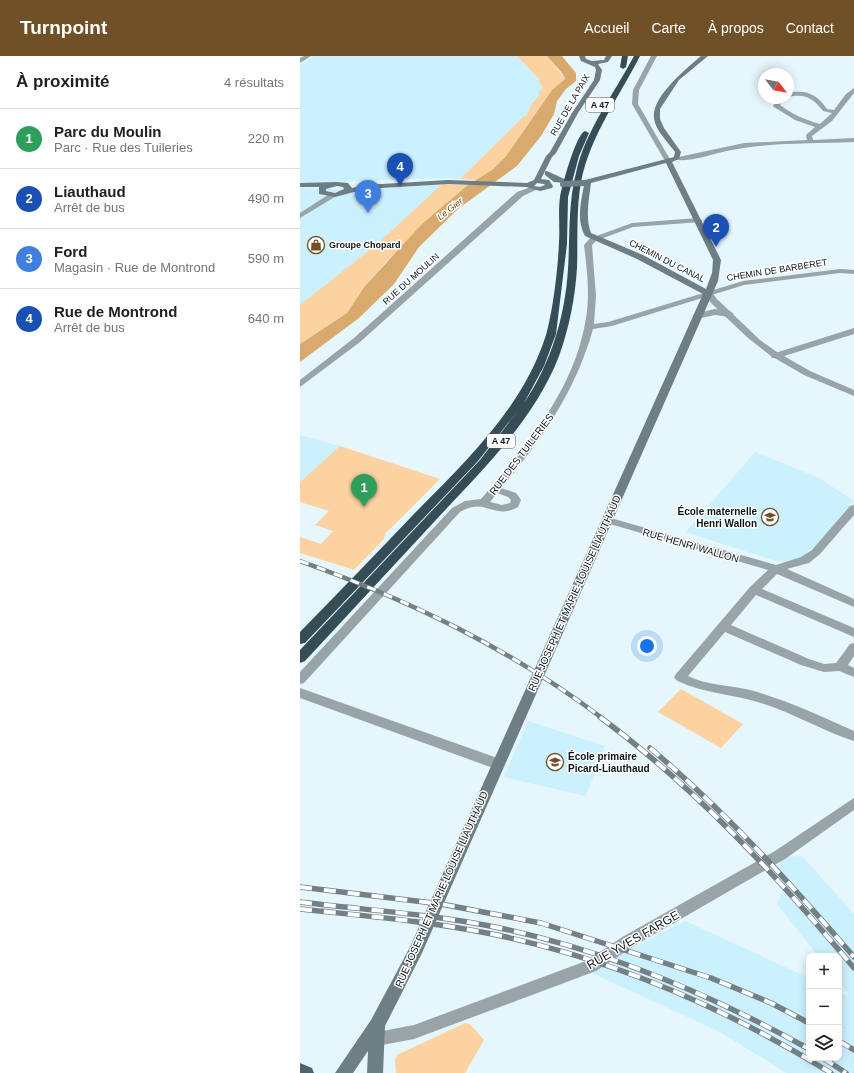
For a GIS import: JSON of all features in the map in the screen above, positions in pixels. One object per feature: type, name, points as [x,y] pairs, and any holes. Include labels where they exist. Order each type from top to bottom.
[{"type":"highway","points":[[623,67],[625,56]]},
{"type":"highway","name":"A 47","points":[[621,77],[623,67],[628,56]]},
{"type":"highway","name":"A 47","points":[[300,658],[484,462],[508,433],[541,384],[562,338],[568,311],[572,283],[575,198],[580,170],[587,148],[598,123],[621,77],[636,56]]},
{"type":"highway","points":[[621,77],[630,75],[644,56]]},
{"type":"highway","name":"A 47","points":[[300,640],[474,459],[518,404],[539,366],[551,334],[556,306],[563,244],[564,197],[574,156],[588,126]]},
{"type":"highway","points":[[300,635],[344,593]]},
{"type":"highway","points":[[300,668],[314,652],[324,633]]},
{"type":"main road","name":"RUE DE LA PAIX","points":[[533,185],[548,156],[553,153],[575,114],[597,80],[599,74],[599,64],[583,60],[582,56]]},
{"type":"main road","points":[[599,64],[608,60],[609,56]]},
{"type":"main road","points":[[300,185],[329,185],[346,189],[458,182],[533,185],[544,189],[547,183],[584,183],[615,173],[668,161],[677,158],[678,152],[661,128],[657,119],[657,108],[677,79],[705,56]]},
{"type":"main road","name":"RUE DE LA PAIX","points":[[547,183],[548,173],[554,156],[553,153]]},
{"type":"main road","name":"RUE JOSEPH ET MARIE-LOUISE LIAUTHAUD","points":[[344,1073],[374,1034],[414,953],[708,293],[713,285],[718,270],[717,260],[668,161]]},
{"type":"main road","points":[[548,173],[562,183]]},
{"type":"main road","points":[[584,183],[586,229],[588,234],[595,238]]},
{"type":"main road","points":[[300,185],[334,195],[346,189]]},
{"type":"main road","points":[[323,192],[329,185]]},
{"type":"main road","name":"CHEMIN DU CANAL","points":[[595,238],[640,257],[708,293]]},
{"type":"main road","name":"RUE JOSEPH ET MARIE-LOUISE LIAUTHAUD","points":[[374,1034],[374,1073]]},
{"type":"main road","points":[[300,1071],[306,1073]]},
{"type":"street","points":[[300,61],[308,56]]},
{"type":"street","points":[[654,56],[636,90],[635,104],[668,161]]},
{"type":"street","points":[[810,140],[809,136],[830,120],[854,90]]},
{"type":"street","points":[[794,95],[810,94],[818,98],[825,110],[835,112]]},
{"type":"street","points":[[777,104],[776,106],[794,117],[821,127]]},
{"type":"street","points":[[677,158],[687,158],[744,145],[810,140],[854,140]]},
{"type":"street","name":"RUE DU MOULIN","points":[[300,384],[357,340],[520,194],[533,185]]},
{"type":"street","points":[[300,210],[323,192]]},
{"type":"street","points":[[300,216],[334,195]]},
{"type":"street","points":[[595,238],[632,225],[698,220]]},
{"type":"street","name":"RUE DES TUILERIES","points":[[300,680],[357,618],[388,581],[456,510],[474,502],[484,503],[550,416],[573,374],[589,327],[592,301],[588,245],[595,238]]},
{"type":"street","name":"CHEMIN DE BARBERET","points":[[589,327],[609,324],[708,293],[743,284],[801,275],[840,271],[854,272]]},
{"type":"street","points":[[708,293],[714,301],[776,356],[799,369],[854,392]]},
{"type":"street","points":[[698,316],[715,312],[730,314]]},
{"type":"street","points":[[776,356],[854,331]]},
{"type":"street","points":[[484,503],[498,509],[507,509],[514,505],[516,500],[512,495],[495,489]]},
{"type":"street","points":[[854,508],[816,552],[805,560],[776,569],[754,590],[680,677],[708,688],[739,692],[795,709],[854,736]]},
{"type":"street","name":"RUE HENRI WALLON","points":[[607,520],[776,569],[854,603]]},
{"type":"street","points":[[754,590],[854,633]]},
{"type":"street","points":[[723,626],[805,662],[824,668],[840,667],[854,673]]},
{"type":"street","points":[[840,667],[854,647]]},
{"type":"street","points":[[300,693],[498,764]]},
{"type":"street","name":"RUE YVES FARGE","points":[[374,1034],[414,1032],[591,966],[629,941],[780,855],[854,803]]},
{"type":"shaded area","points":[[314,56],[517,56],[540,80],[543,88],[538,92],[541,94],[532,103],[526,116],[524,116],[461,179],[441,178],[300,183],[300,65]]},
{"type":"shaded area","points":[[517,56],[547,56],[565,79],[552,90],[506,156],[492,170],[476,180],[461,179],[524,116],[526,116],[532,103],[540,95],[538,92],[543,88],[538,80],[540,80]]},
{"type":"shaded area","points":[[442,184],[377,244],[300,305],[300,188],[360,190]]},
{"type":"shaded area","points":[[442,184],[468,185],[387,261],[365,286],[347,313],[300,344],[300,305],[377,244]]},
{"type":"shaded area","points":[[300,435],[340,446],[300,482]]},
{"type":"shaded area","points":[[340,446],[440,479],[385,534],[384,539],[354,570],[300,553],[300,537],[321,544],[333,531],[315,525],[329,511],[300,502],[300,482]]},
{"type":"shaded area","name":"École maternelle Henri Wallon","points":[[755,452],[819,478],[854,501],[813,549],[809,550],[799,561],[788,563],[776,561],[686,532]]},
{"type":"shaded area","points":[[681,689],[743,724],[721,748],[658,712]]},
{"type":"shaded area","name":"École primaire Picard-Liauthaud","points":[[528,721],[605,746],[586,796],[504,777]]},
{"type":"shaded area","points":[[802,856],[854,914],[854,1073],[787,1073],[718,1031],[592,973],[605,962],[685,921],[806,977],[806,1061],[842,1061],[842,993],[850,996],[842,986],[842,953],[816,953],[777,904],[785,886],[772,871],[785,857]]},
{"type":"shaded area","points":[[465,1023],[470,1024],[484,1040],[465,1073],[396,1073],[395,1060],[397,1055]]},
{"type":"water","name":"Le Gier","points":[[547,56],[562,56],[576,73],[576,81],[566,89],[557,101],[554,114],[541,136],[517,166],[458,209],[419,247],[394,284],[359,318],[300,362],[300,344],[347,313],[365,286],[422,224],[468,185],[492,170],[506,156],[552,90],[565,79],[562,73]]},
{"type":"railway","points":[[300,561],[380,592],[457,628],[531,669],[602,718]]},
{"type":"railway","points":[[600,717],[636,745],[703,804],[765,867],[854,968]]},
{"type":"railway","points":[[650,748],[731,822],[806,902],[854,957]]},
{"type":"railway","points":[[300,887],[441,904],[541,923],[711,978],[771,1003],[806,1021]]},
{"type":"railway","points":[[300,902],[422,915],[471,923],[495,927],[577,948],[617,961],[695,992],[734,1010],[806,1047]]},
{"type":"railway","points":[[300,909],[396,919],[468,929],[537,944],[581,957],[668,988],[710,1007],[751,1027],[831,1073]]},
{"type":"railway","points":[[842,1043],[854,1050]]},
{"type":"railway","points":[[828,1061],[846,1073]]},
{"type":"place","name":"Rue de Montrond","points":[[400,186]]},
{"type":"place","name":"Ford","points":[[368,213]]},
{"type":"place","name":"Groupe Chopard","points":[[316,245]]},
{"type":"place","name":"Liauthaud","points":[[716,247]]},
{"type":"place","name":"Parc du Moulin","points":[[364,507]]},
{"type":"place","name":"École maternelle Henri Wallon","points":[[770,517]]},
{"type":"place","name":"École primaire Picard-Liauthaud","points":[[555,762]]}]
